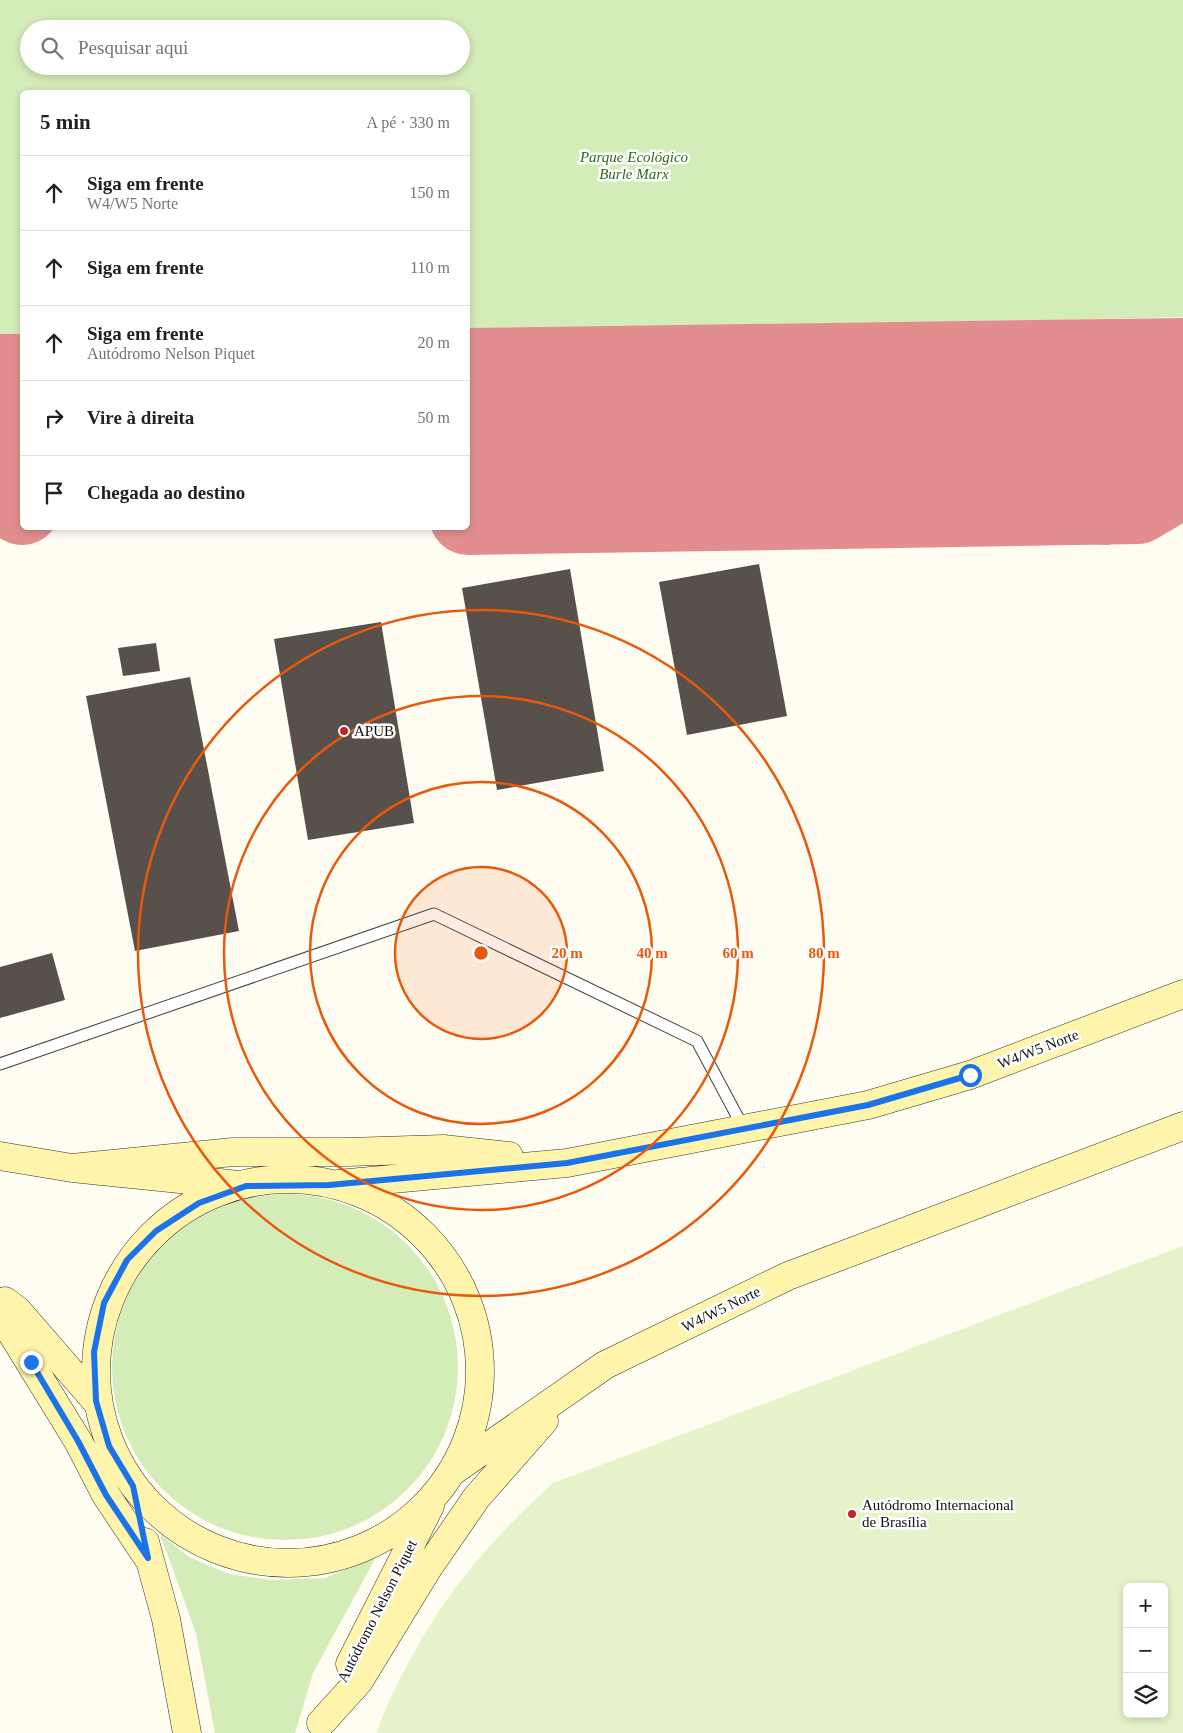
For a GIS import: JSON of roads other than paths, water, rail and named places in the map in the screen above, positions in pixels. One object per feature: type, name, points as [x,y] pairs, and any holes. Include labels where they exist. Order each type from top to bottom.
[{"type":"main road","name":"W4/W5 Norte","points":[[246,1186],[329,1185],[567,1163],[868,1105],[970,1075],[1183,994]]},
{"type":"main road","name":"W4/W5 Norte","points":[[445,1482],[605,1365],[788,1276],[1183,1126]]},
{"type":"main road","points":[[72,1168],[233,1152],[348,1152],[443,1149],[567,1163]]},
{"type":"main road","points":[[0,1156],[72,1168],[246,1186]]},
{"type":"main road","name":"Autódromo Nelson Piquet","points":[[319,1728],[471,1433],[480,1389],[480,1344],[470,1301],[449,1260],[420,1226],[392,1209],[329,1185]]},
{"type":"main road","points":[[246,1186],[199,1203],[156,1231],[127,1260],[104,1303],[94,1352],[96,1401],[109,1446],[133,1486],[168,1522],[212,1547],[260,1560],[310,1560],[358,1548],[402,1524],[445,1482]]},
{"type":"main road","points":[[0,1297],[17,1310],[96,1401]]},
{"type":"main road","points":[[0,1314],[78,1441],[106,1495],[148,1558]]},
{"type":"main road","points":[[319,1728],[359,1681],[428,1568],[477,1496],[570,1389]]},
{"type":"main road","points":[[133,1486],[148,1558],[166,1619],[187,1733]]},
{"type":"lane","points":[[0,1064],[434,914],[697,1041],[744,1129]]},
{"type":"place","name":"APUB","points":[[344,731]]},
{"type":"place","name":"Autódromo Internacional de Brasília","points":[[852,1514]]},
{"type":"park label","name":"Parque Ecológico Burle Marx","points":[[634,166]]}]
